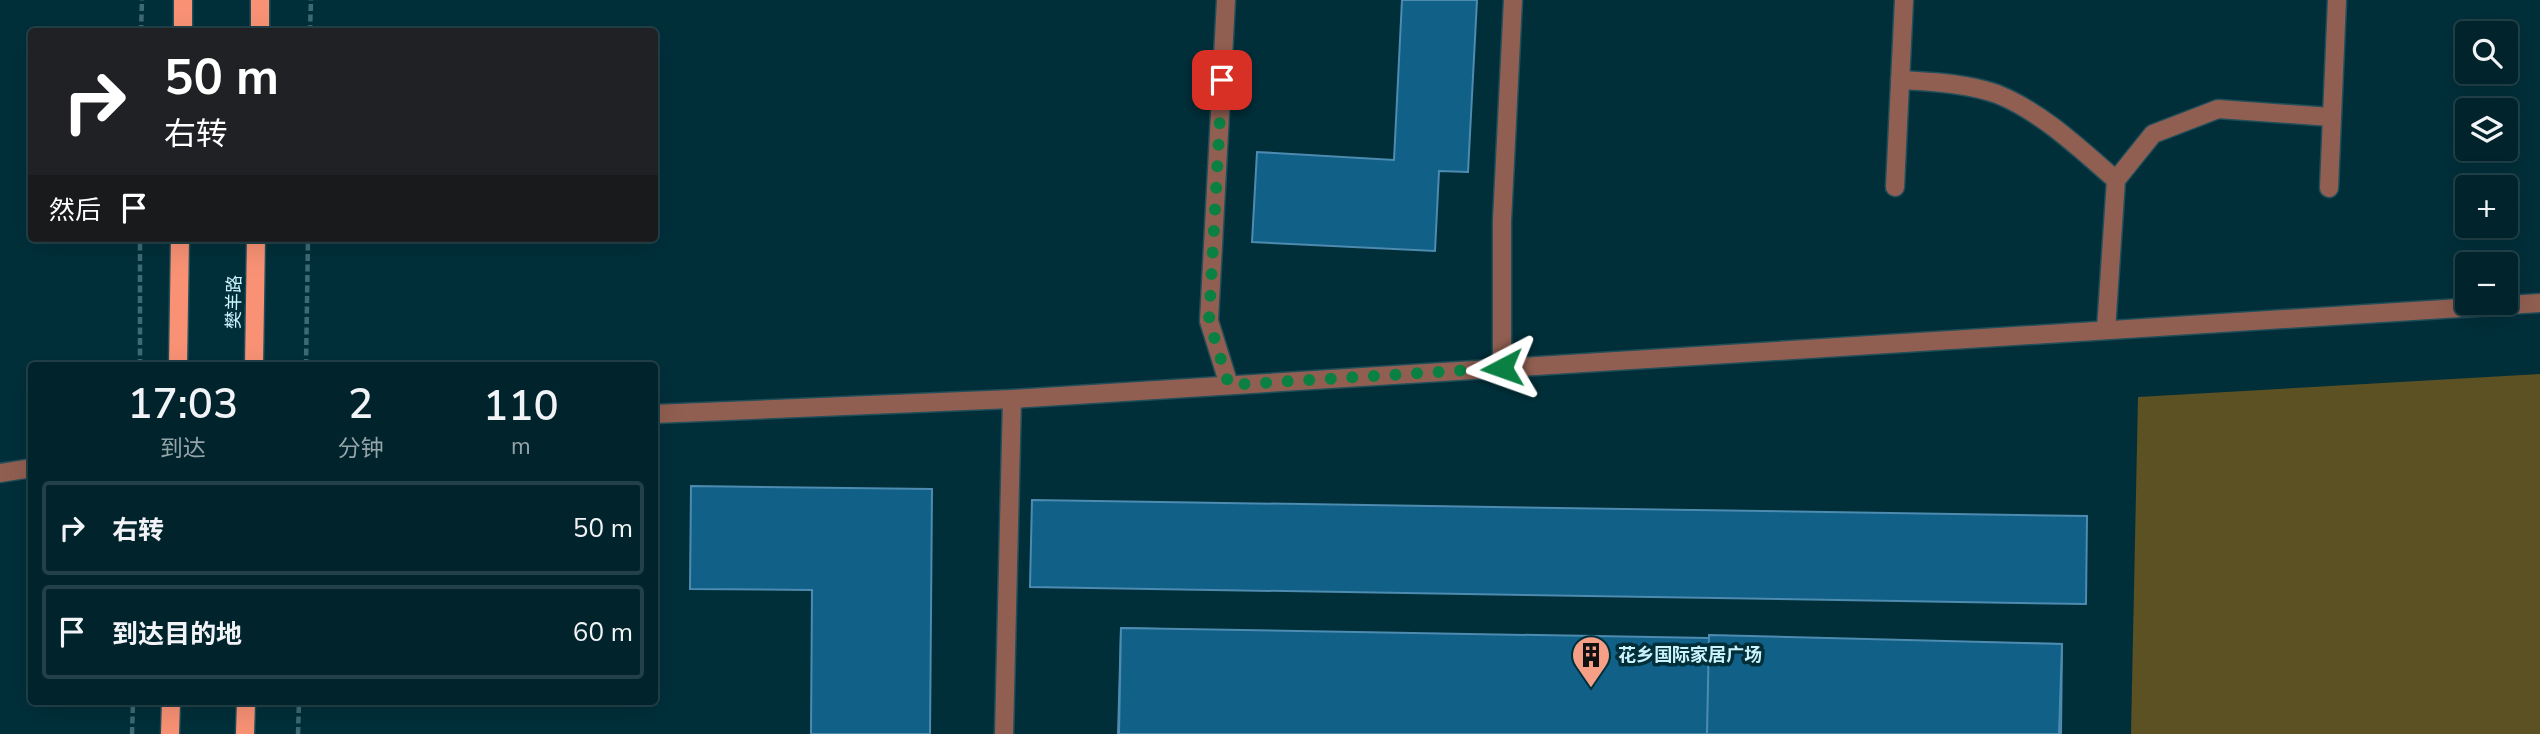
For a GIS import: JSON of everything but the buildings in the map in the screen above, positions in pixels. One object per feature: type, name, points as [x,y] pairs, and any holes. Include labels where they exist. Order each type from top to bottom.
[{"type":"main road","points":[[183,0],[183,28]]},
{"type":"main road","points":[[260,0],[260,28]]},
{"type":"main road","points":[[178,362],[180,242]]},
{"type":"main road","name":"樊羊路","points":[[254,362],[256,242]]},
{"type":"main road","points":[[170,734],[171,705]]},
{"type":"main road","points":[[245,734],[246,705]]},
{"type":"street","points":[[1226,0],[1209,321],[1229,385]]},
{"type":"street","points":[[1502,368],[1502,221],[1513,0]]},
{"type":"street","points":[[1895,187],[1904,0]]},
{"type":"street","points":[[2329,188],[2337,0]]},
{"type":"street","points":[[1900,80],[1947,82],[1996,94],[2063,134],[2116,180]]},
{"type":"street","points":[[2106,330],[2116,180],[2153,134],[2218,109],[2331,117]]},
{"type":"street","points":[[658,414],[1012,399],[2540,303]]},
{"type":"street","points":[[1004,734],[1012,399]]},
{"type":"street","points":[[0,473],[28,469]]},
{"type":"path","points":[[141,28],[142,0]]},
{"type":"path","points":[[310,28],[311,0]]},
{"type":"path","points":[[140,362],[141,242]]},
{"type":"path","points":[[306,362],[307,242]]},
{"type":"path","points":[[132,734],[133,705]]},
{"type":"path","points":[[298,734],[299,705]]},
{"type":"shaded area","points":[[2540,374],[2540,734],[2131,734],[2138,397]]},
{"type":"place","name":"花乡国际家居广场","points":[[1591,689]]},
{"type":"route","points":[[1222,80],[1209,321],[1229,385],[1502,368]]}]
